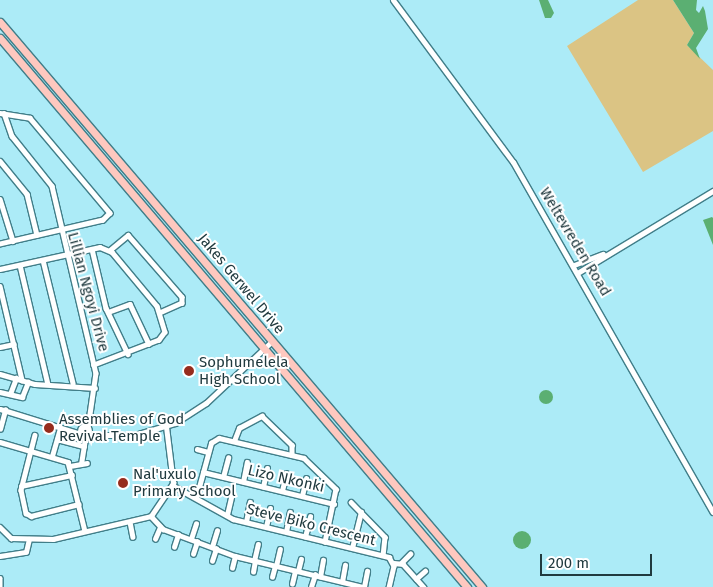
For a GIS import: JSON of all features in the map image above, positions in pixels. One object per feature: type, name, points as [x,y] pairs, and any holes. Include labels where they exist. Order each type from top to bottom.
[{"type":"highway","name":"Jakes Gerwel Drive","points":[[0,22],[482,587]]},
{"type":"highway","name":"Jakes Gerwel Drive","points":[[0,38],[467,587]]},
{"type":"street","name":"Weltevreden Road","points":[[393,0],[486,120],[586,284],[713,512]]},
{"type":"street","points":[[2,113],[30,118],[110,213],[106,219],[62,229],[51,183],[12,136],[2,113]]},
{"type":"street","points":[[0,161],[27,194],[37,235]]},
{"type":"street","points":[[579,272],[713,191]]},
{"type":"street","points":[[0,199],[13,240]]},
{"type":"street","name":"Lillian Ngoyi Drive","points":[[0,244],[62,229],[94,365],[95,388],[85,432],[84,464],[70,466]]},
{"type":"street","points":[[0,269],[92,249],[110,250],[128,235],[182,297],[182,303],[160,313]]},
{"type":"street","points":[[92,249],[108,312],[128,354]]},
{"type":"street","points":[[94,365],[128,354],[165,335],[160,313],[110,250]]},
{"type":"street","points":[[574,265],[611,251]]},
{"type":"street","points":[[43,260],[73,383]]},
{"type":"street","points":[[586,284],[585,275],[594,262]]},
{"type":"street","points":[[20,265],[48,384]]},
{"type":"street","points":[[0,286],[22,380]]},
{"type":"street","points":[[108,312],[130,304],[149,344]]},
{"type":"street","points":[[0,320],[8,318]]},
{"type":"street","points":[[0,429],[3,410],[97,435],[135,435],[166,427],[206,403],[272,342]]},
{"type":"street","points":[[0,347],[14,344]]},
{"type":"street","points":[[0,374],[28,382],[48,384],[73,383],[95,388]]},
{"type":"street","points":[[10,394],[16,378]]},
{"type":"street","points":[[0,392],[22,397],[28,382]]},
{"type":"street","points":[[234,440],[239,428],[262,416],[292,445],[292,455]]},
{"type":"street","points":[[0,528],[8,537],[29,539],[85,532],[151,516],[172,485],[166,427]]},
{"type":"street","points":[[52,456],[59,431]]},
{"type":"street","points":[[35,435],[21,486],[29,516],[79,504]]},
{"type":"street","points":[[72,443],[74,435]]},
{"type":"street","points":[[196,498],[208,452],[219,438],[234,440],[306,459],[334,486],[334,504],[325,542]]},
{"type":"street","points":[[57,439],[84,446]]},
{"type":"street","points":[[0,442],[52,456],[70,466],[85,532]]},
{"type":"street","points":[[197,449],[208,452]]},
{"type":"street","points":[[223,477],[228,458]]},
{"type":"street","points":[[243,482],[248,462]]},
{"type":"street","points":[[263,487],[267,468]]},
{"type":"street","name":"Lizo Nkonki","points":[[203,472],[334,504]]},
{"type":"street","points":[[282,491],[286,473]]},
{"type":"street","points":[[21,486],[72,475]]},
{"type":"street","points":[[302,496],[306,478]]},
{"type":"street","name":"Steve Biko Crescent","points":[[172,485],[227,516],[382,555],[394,563]]},
{"type":"street","points":[[227,516],[231,497]]},
{"type":"street","points":[[246,522],[250,502]]},
{"type":"street","points":[[351,502],[385,537],[382,555]]},
{"type":"street","points":[[266,527],[270,508]]},
{"type":"street","points":[[286,532],[290,512]]},
{"type":"street","points":[[352,548],[361,512]]},
{"type":"street","points":[[151,516],[160,527],[235,556],[353,586],[363,587],[367,571]]},
{"type":"street","points":[[305,537],[310,517]]},
{"type":"street","points":[[130,522],[133,537]]},
{"type":"street","points":[[191,539],[196,524]]},
{"type":"street","points":[[155,539],[160,527]]},
{"type":"street","points":[[212,561],[217,532]]},
{"type":"street","points":[[174,547],[178,535]]},
{"type":"street","points":[[0,556],[26,552],[29,539]]},
{"type":"street","points":[[193,554],[198,542]]},
{"type":"street","points":[[252,572],[258,544]]},
{"type":"street","points":[[272,577],[280,550]]},
{"type":"street","points":[[389,587],[394,563],[401,563],[410,554]]},
{"type":"street","points":[[232,568],[235,556]]},
{"type":"street","points":[[292,584],[301,558]]},
{"type":"street","points":[[311,587],[323,560]]},
{"type":"street","points":[[401,563],[424,587]]},
{"type":"street","points":[[342,582],[345,565]]},
{"type":"street","points":[[416,579],[425,571]]},
{"type":"street","points":[[0,578],[0,586]]},
{"type":"street","points":[[332,587],[334,580]]},
{"type":"shaded area","points":[[539,0],[548,0],[554,13],[551,18],[545,18]]},
{"type":"shaded area","points":[[638,0],[673,0],[694,33],[687,45],[713,70],[713,131],[643,172],[567,46]]},
{"type":"shaded area","points":[[673,0],[697,0],[696,10],[699,13],[703,6],[708,29],[696,48],[700,59],[687,45],[694,33]]},
{"type":"shaded area","points":[[713,218],[713,245],[703,220]]},
{"type":"shaded area","points":[[543,390],[549,390],[553,397],[549,404],[543,404],[539,400],[539,394]]},
{"type":"shaded area","points":[[522,531],[528,534],[531,540],[528,546],[522,549],[516,546],[513,540],[516,534]]},
{"type":"place","name":"Sophumelela High School","points":[[189,371]]},
{"type":"place","name":"Assemblies of God Revival Temple","points":[[49,428]]},
{"type":"place","name":"Nal'uxulo Primary School","points":[[123,483]]}]
